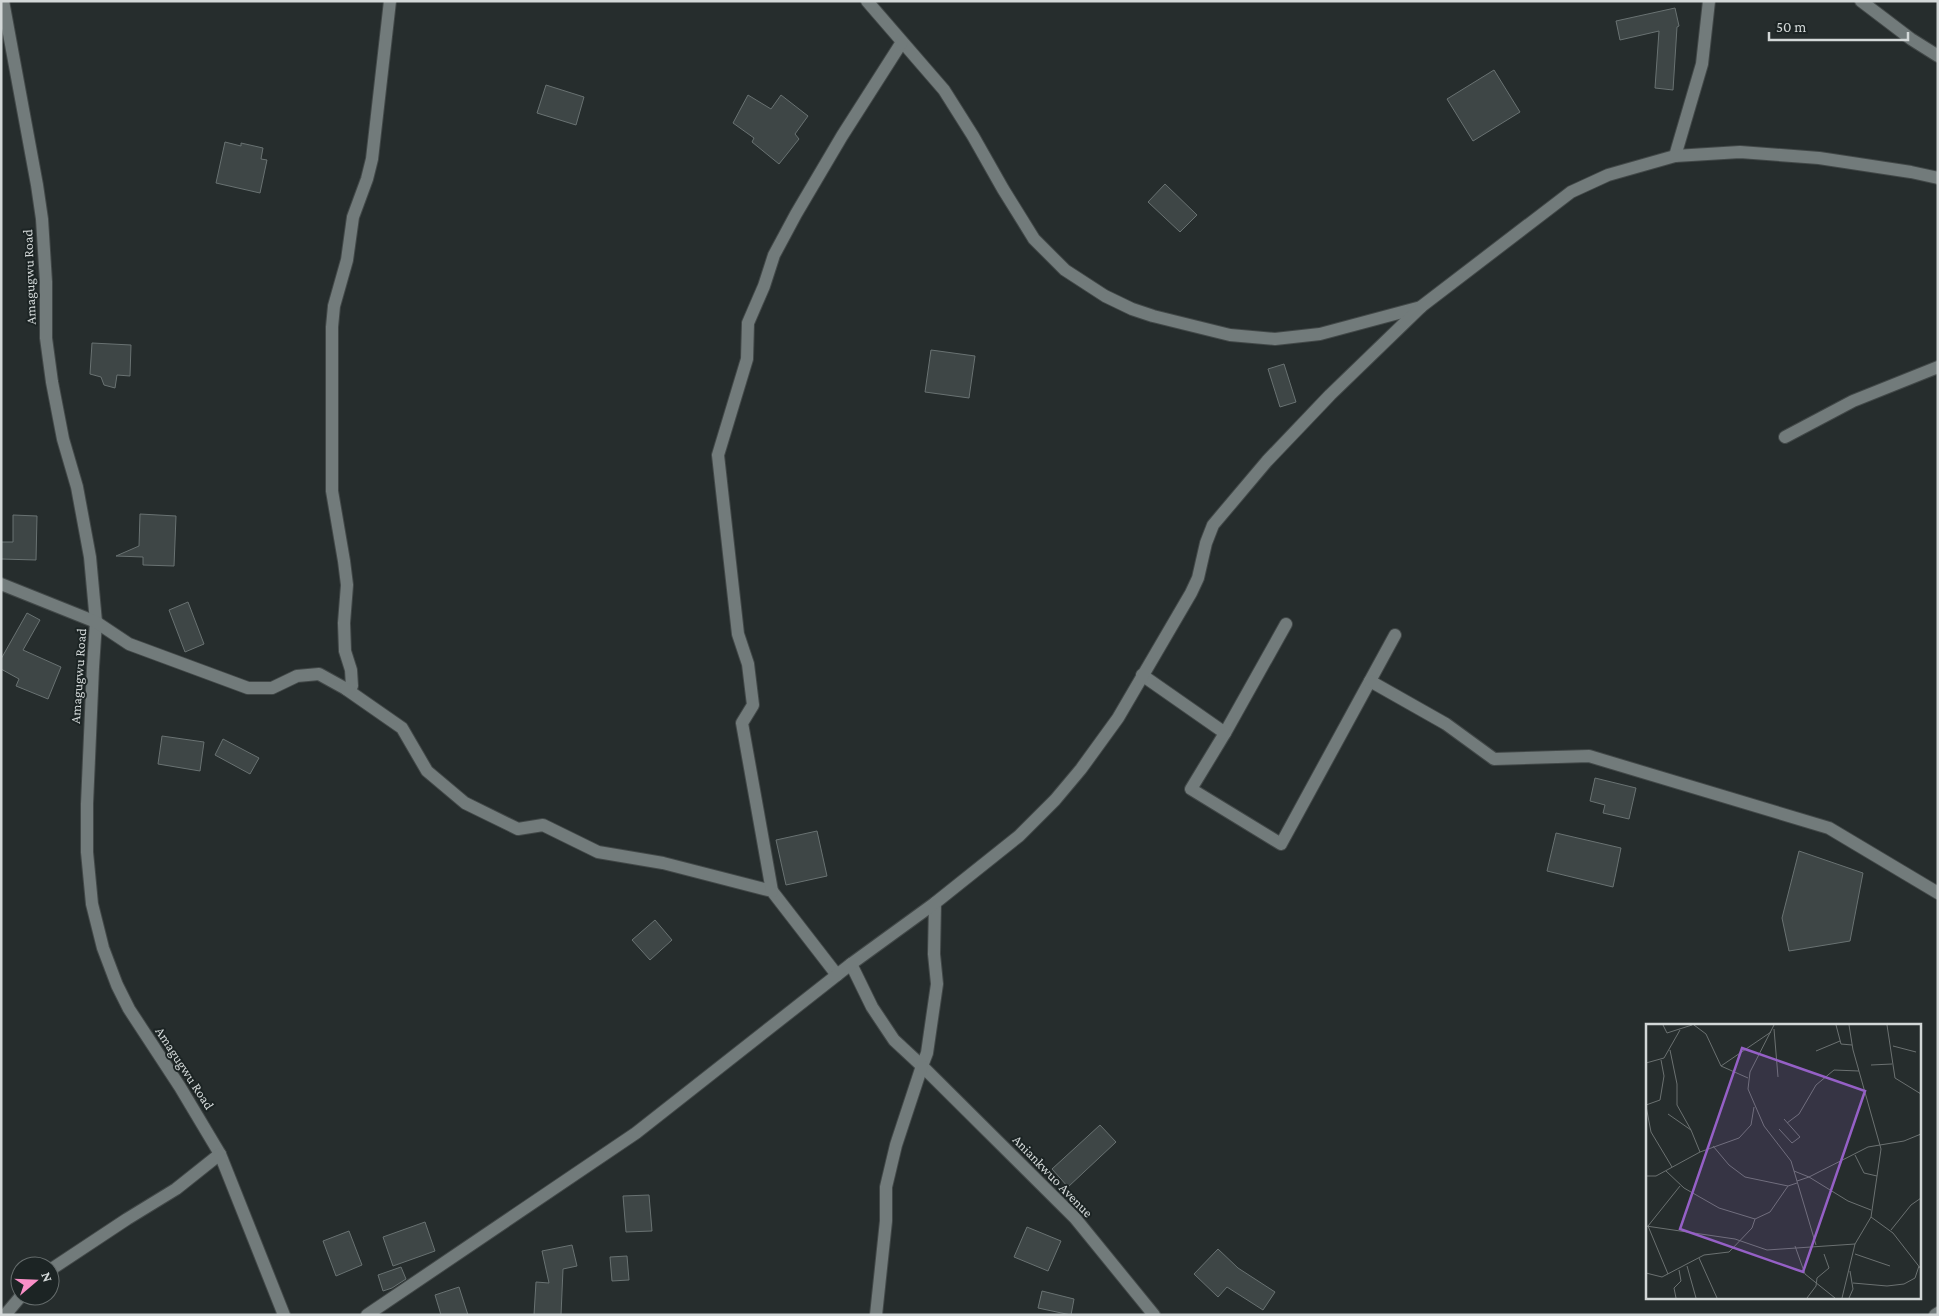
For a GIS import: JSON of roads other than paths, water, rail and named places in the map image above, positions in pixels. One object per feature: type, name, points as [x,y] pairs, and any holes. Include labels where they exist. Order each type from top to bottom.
[{"type":"street","name":"Amagugwu Road","points":[[3,1],[42,219],[46,282],[46,338],[52,382],[90,557],[96,622],[87,804],[87,852],[92,904],[103,948],[117,985],[129,1009],[180,1087],[220,1154],[284,1315]]},
{"type":"street","points":[[346,689],[350,689],[353,680],[346,651],[344,623],[347,585],[332,491],[332,327],[334,306],[347,260],[353,217],[372,159],[390,1]]},
{"type":"street","points":[[866,1],[944,90],[1034,239],[1065,270],[1105,296],[1132,309],[1153,316],[1230,335],[1275,339],[1320,334],[1422,306]]},
{"type":"street","points":[[1675,156],[1702,64],[1709,1]]},
{"type":"street","points":[[1861,1],[1911,39],[1938,56]]},
{"type":"street","points":[[838,975],[772,892],[742,723],[753,706],[748,664],[738,634],[718,455],[747,359],[748,324],[764,286],[774,255],[823,167],[902,42]]},
{"type":"street","points":[[367,1315],[636,1134],[851,964],[935,903],[1019,836],[1055,800],[1118,718],[1191,593],[1198,578],[1206,543],[1213,524],[1267,461],[1422,306],[1571,192],[1608,175],[1675,156],[1740,152],[1820,158],[1938,178]]},
{"type":"street","points":[[1785,437],[1853,401],[1938,367]]},
{"type":"street","points":[[1,584],[96,622],[129,644],[248,688],[272,688],[298,676],[318,674],[337,682],[402,728],[427,771],[465,803],[518,829],[543,825],[598,852],[663,863],[772,892]]},
{"type":"street","points":[[1286,624],[1225,733],[1191,789],[1282,844],[1395,635]]},
{"type":"street","points":[[1142,676],[1225,733]]},
{"type":"street","points":[[1370,681],[1446,724],[1494,759],[1589,756],[1829,828],[1938,893]]},
{"type":"street","points":[[876,1315],[886,1221],[886,1187],[896,1145],[927,1053],[938,984],[934,954],[935,903]]},
{"type":"street","name":"Aniankwuo Avenue","points":[[851,964],[872,1007],[894,1040],[1075,1218],[1154,1315]]},
{"type":"street","points":[[60,1263],[127,1219],[176,1190],[220,1154]]}]
